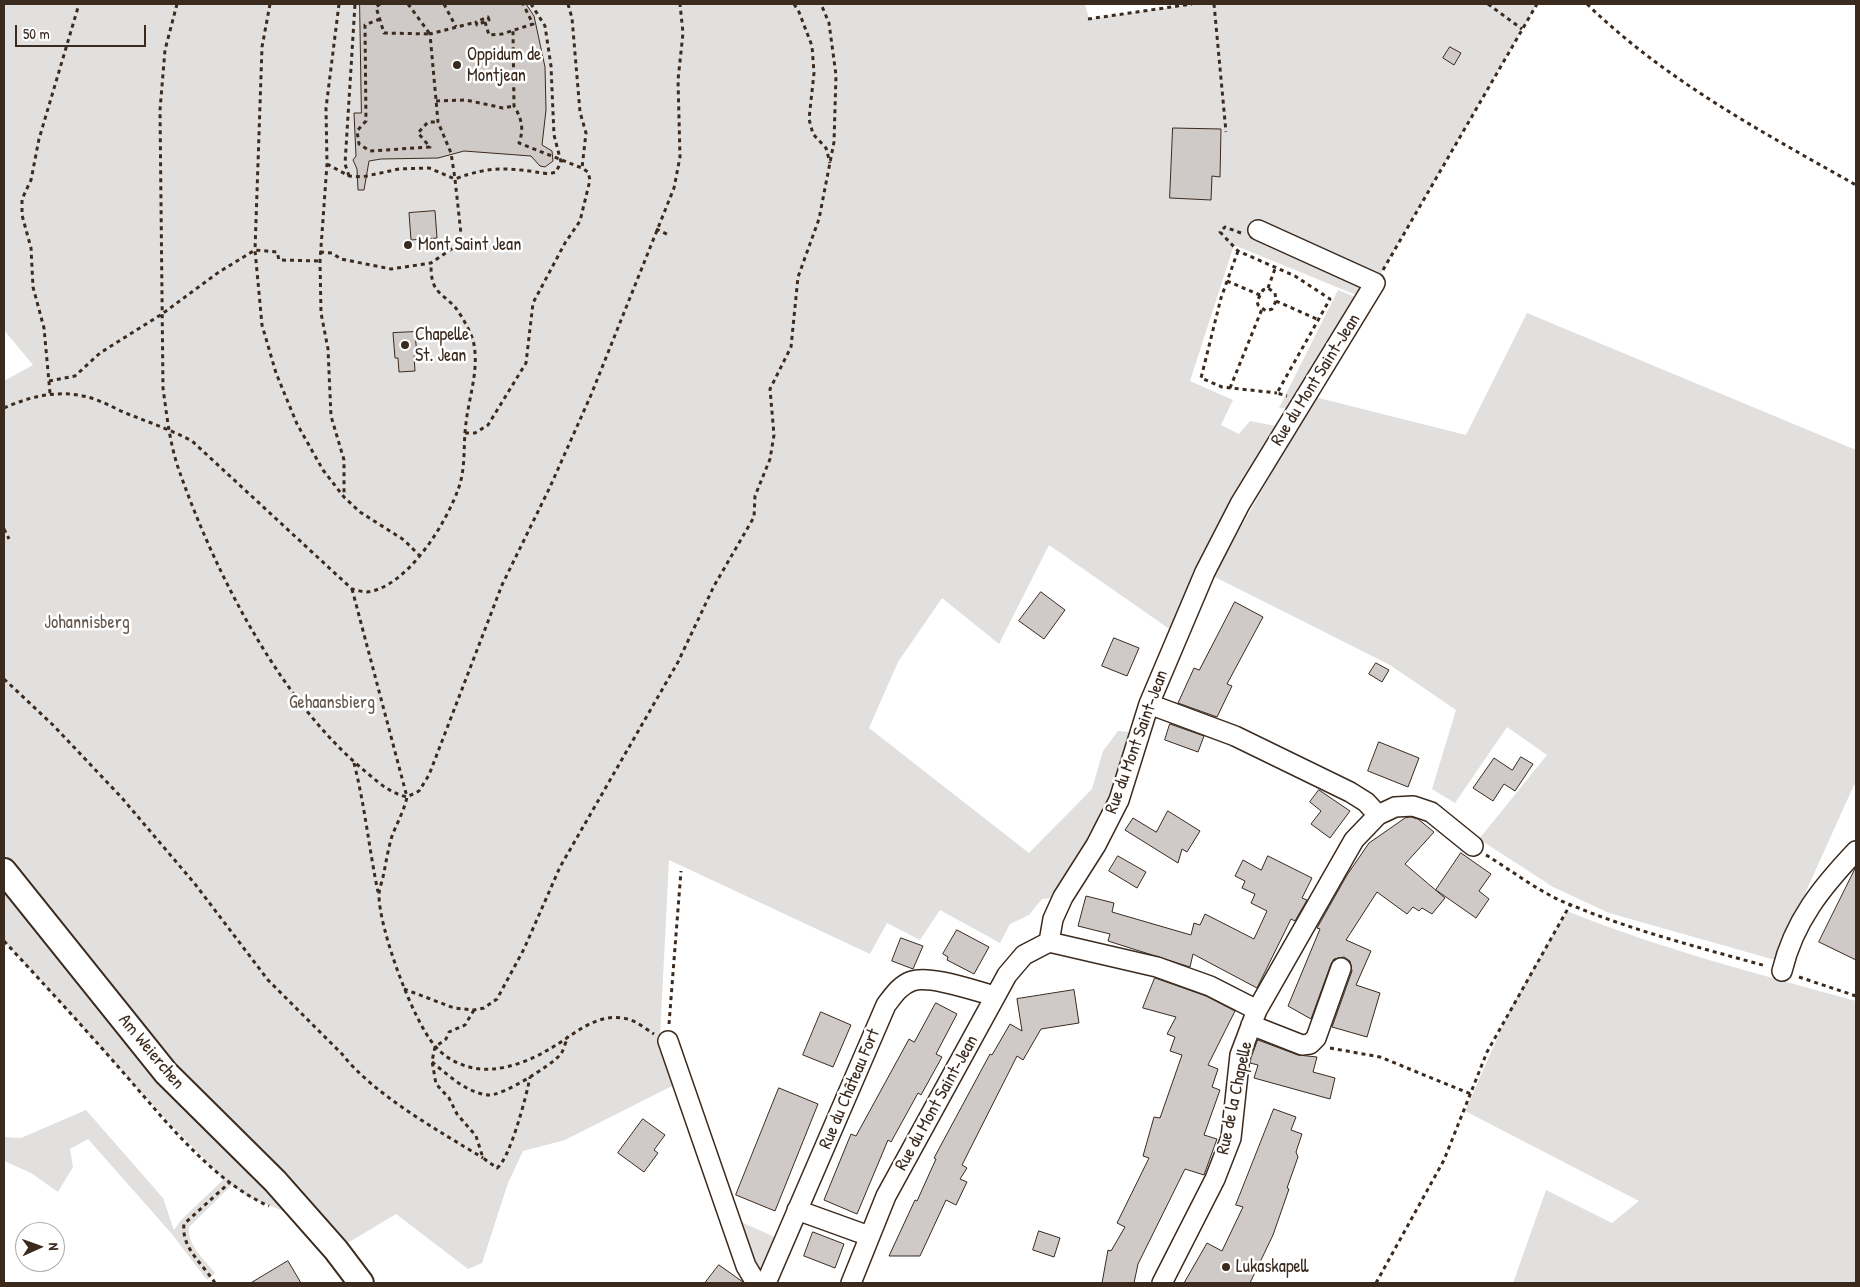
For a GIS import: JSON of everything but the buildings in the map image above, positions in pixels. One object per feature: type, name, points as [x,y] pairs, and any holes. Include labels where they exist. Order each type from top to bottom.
[{"type":"main road","name":"Am Weierchen","points":[[4,871],[166,1073],[275,1182],[336,1250],[361,1283]]},
{"type":"street","name":"Rue du Mont Saint-Jean","points":[[850,1283],[886,1196],[1007,976],[1024,955],[1049,942],[1053,918],[1063,897],[1096,845],[1120,800],[1149,704],[1205,572],[1240,504],[1375,283],[1258,230]]},
{"type":"street","points":[[1149,704],[1244,740],[1350,792],[1366,802],[1378,815]]},
{"type":"street","name":"Rue de la Chapelle","points":[[1162,1283],[1215,1180],[1230,1138],[1240,1055],[1254,1018],[1354,840],[1378,815],[1395,807],[1413,806],[1430,812],[1473,846]]},
{"type":"street","points":[[1782,971],[1788,948],[1804,917],[1824,885],[1856,850]]},
{"type":"street","points":[[1049,942],[1157,967],[1210,986],[1254,1018],[1302,1045],[1310,1044],[1316,1038],[1341,968]]},
{"type":"street","name":"Rue du Château Fort","points":[[766,1283],[886,1005],[898,990],[912,981],[932,981],[996,996]]},
{"type":"street","points":[[668,1042],[746,1266],[755,1281],[760,1283]]},
{"type":"street","points":[[797,1210],[870,1236]]},
{"type":"path","points":[[50,393],[44,328],[33,287],[31,248],[22,215],[22,199],[31,180],[38,139],[79,4]]},
{"type":"path","points":[[177,4],[166,50],[160,110],[163,388],[168,428],[179,472],[207,542],[240,610],[277,669],[326,733],[354,762],[392,794],[407,797],[419,791],[429,775],[502,585],[550,487],[591,395],[674,188],[680,157],[678,80],[683,33],[680,4]]},
{"type":"path","points":[[270,4],[262,47],[255,250],[262,325],[276,373],[297,424],[318,462],[344,497],[360,512],[404,540],[420,556]]},
{"type":"path","points":[[338,4],[326,108],[327,164],[320,261],[321,313],[328,349],[331,416],[344,460],[344,497]]},
{"type":"path","points":[[349,176],[345,164],[355,4]]},
{"type":"path","points":[[380,4],[376,6],[384,33],[430,34],[476,22],[477,25],[485,22],[489,35],[534,24],[522,4]]},
{"type":"path","points":[[320,252],[332,252],[341,259],[382,269],[430,263],[456,246],[460,234],[451,153],[438,122],[430,34],[408,4]]},
{"type":"path","points":[[444,4],[456,27]]},
{"type":"path","points":[[327,164],[349,176],[362,177],[399,169],[429,168],[454,179],[475,171],[503,167],[549,174],[556,172],[560,162],[554,135],[551,66],[545,26],[531,4]]},
{"type":"path","points":[[568,4],[572,18],[580,112],[586,133],[582,168]]},
{"type":"path","points":[[794,4],[800,12],[812,46],[814,73],[809,119],[812,134],[826,148],[830,163]]},
{"type":"path","points":[[404,989],[454,1008],[474,1010],[484,1008],[497,999],[524,949],[560,867],[678,662],[714,586],[754,517],[756,496],[770,459],[774,435],[770,389],[791,347],[798,277],[819,219],[834,142],[836,76],[829,23],[821,4]]},
{"type":"path","points":[[1088,19],[1192,4]]},
{"type":"path","points":[[1214,4],[1226,132]]},
{"type":"path","points":[[1488,4],[1522,29]]},
{"type":"path","points":[[1386,264],[1537,4]]},
{"type":"path","points":[[1587,4],[1654,63],[1756,128],[1856,185]]},
{"type":"path","points":[[380,19],[365,25],[366,121],[357,131],[359,144],[370,151],[388,148],[430,147],[418,133],[428,122],[438,122]]},
{"type":"path","points":[[466,433],[475,433],[488,425],[526,363],[533,302],[564,243],[580,221],[590,180],[588,172],[582,168],[560,162],[519,143],[523,129],[521,117],[514,106],[514,30]]},
{"type":"path","points":[[436,101],[466,100],[503,108],[514,106]]},
{"type":"path","points":[[1225,227],[1220,232],[1238,251],[1276,266],[1330,299],[1276,393]]},
{"type":"path","points":[[656,229],[669,235]]},
{"type":"path","points":[[49,381],[75,376],[100,353],[162,314],[219,272],[255,250],[277,252],[279,260],[320,261]]},
{"type":"path","points":[[1238,251],[1227,281],[1201,378],[1222,387],[1276,393],[1301,402]]},
{"type":"path","points":[[4,408],[34,396],[50,393],[65,394],[95,399],[128,414],[168,428],[192,442],[352,589],[366,592],[378,588],[394,580],[420,556],[441,524],[458,487],[465,455],[466,433],[476,359],[472,340],[464,322],[454,306],[439,293],[433,282],[430,263]]},
{"type":"path","points":[[1268,288],[1275,293],[1276,301],[1272,309],[1266,311],[1262,309],[1257,301],[1260,294],[1268,288],[1276,266]]},
{"type":"path","points":[[1227,281],[1260,294]]},
{"type":"path","points":[[1276,301],[1319,320]]},
{"type":"path","points":[[1230,388],[1262,309]]},
{"type":"path","points":[[4,530],[9,539]]},
{"type":"path","points":[[352,589],[407,797],[403,813],[392,837],[379,895]]},
{"type":"path","points":[[4,679],[53,725],[122,798],[195,884],[268,980],[352,1066],[414,1116],[484,1158],[497,1168],[503,1164],[527,1094],[530,1077]]},
{"type":"path","points":[[354,762],[365,806],[368,845],[388,938],[404,989],[420,1025],[435,1047],[451,1060],[473,1069],[493,1070],[517,1064],[546,1051],[592,1022],[609,1018],[631,1020],[668,1042],[681,871]]},
{"type":"path","points":[[1473,846],[1542,890],[1570,905],[1659,936],[1782,971],[1856,996]]},
{"type":"path","points":[[1376,1283],[1444,1160],[1487,1052],[1570,905]]},
{"type":"path","points":[[4,941],[170,1125],[229,1183],[248,1197],[276,1209]]},
{"type":"path","points":[[474,1010],[465,1025],[450,1032],[446,1039],[435,1047],[432,1061],[436,1084],[450,1098],[457,1114],[476,1136],[484,1158]]},
{"type":"path","points":[[432,1061],[452,1079],[478,1093],[490,1096],[509,1091],[516,1083],[530,1077],[562,1053],[568,1036]]},
{"type":"path","points":[[1310,1044],[1380,1057],[1471,1094]]},
{"type":"path","points":[[215,1283],[187,1245],[183,1236],[184,1224],[229,1183]]},
{"type":"green space","name":"Gehaansbierg","points":[[4,4],[1085,4],[1089,19],[1192,4],[1537,4],[1366,299],[1234,245],[1190,381],[1233,400],[1221,425],[1239,434],[1250,421],[1286,428],[1178,635],[1049,545],[999,644],[942,598],[898,662],[869,728],[1029,853],[1092,789],[1103,751],[1118,731],[1140,733],[1096,845],[1063,897],[1042,899],[1029,915],[1010,924],[1000,943],[940,910],[920,940],[887,923],[870,954],[669,860],[660,1037],[676,1084],[565,1140],[523,1151],[508,1183],[482,1263],[468,1269],[396,1214],[336,1250],[311,1222],[248,1197],[232,1185],[189,1227],[193,1246],[215,1273],[207,1280],[171,1233],[88,1139],[70,1149],[73,1167],[58,1192],[31,1173],[4,1161],[4,1137],[21,1138],[86,1110],[163,1198],[174,1230],[181,1220],[224,1179],[168,1121],[4,941],[4,381],[33,365],[4,330]]},
{"type":"green space","points":[[1338,290],[1358,298],[1294,409],[1279,408]]},
{"type":"green space","points":[[1527,313],[1856,450],[1856,785],[1854,785],[1775,960],[1609,913],[1553,887],[1479,839],[1547,755],[1507,727],[1455,803],[1432,789],[1456,710],[1390,665],[1213,576],[1315,397],[1466,435]]},
{"type":"green space","points":[[1567,911],[1674,949],[1856,1001],[1856,1283],[1513,1283],[1546,1190],[1612,1223],[1639,1201],[1465,1111],[1511,1007]]},
{"type":"green space","points":[[737,1220],[779,1239],[763,1269],[754,1268]]},
{"type":"place","name":"Oppidum de Montjean","points":[[457,65]]},
{"type":"place","name":"Mont Saint Jean","points":[[408,245]]},
{"type":"place","name":"Chapelle St. Jean","points":[[405,345]]},
{"type":"place","name":"Lukaskapell","points":[[1226,1267]]},
{"type":"park label","name":"Johannisberg","points":[[87,623]]}]
